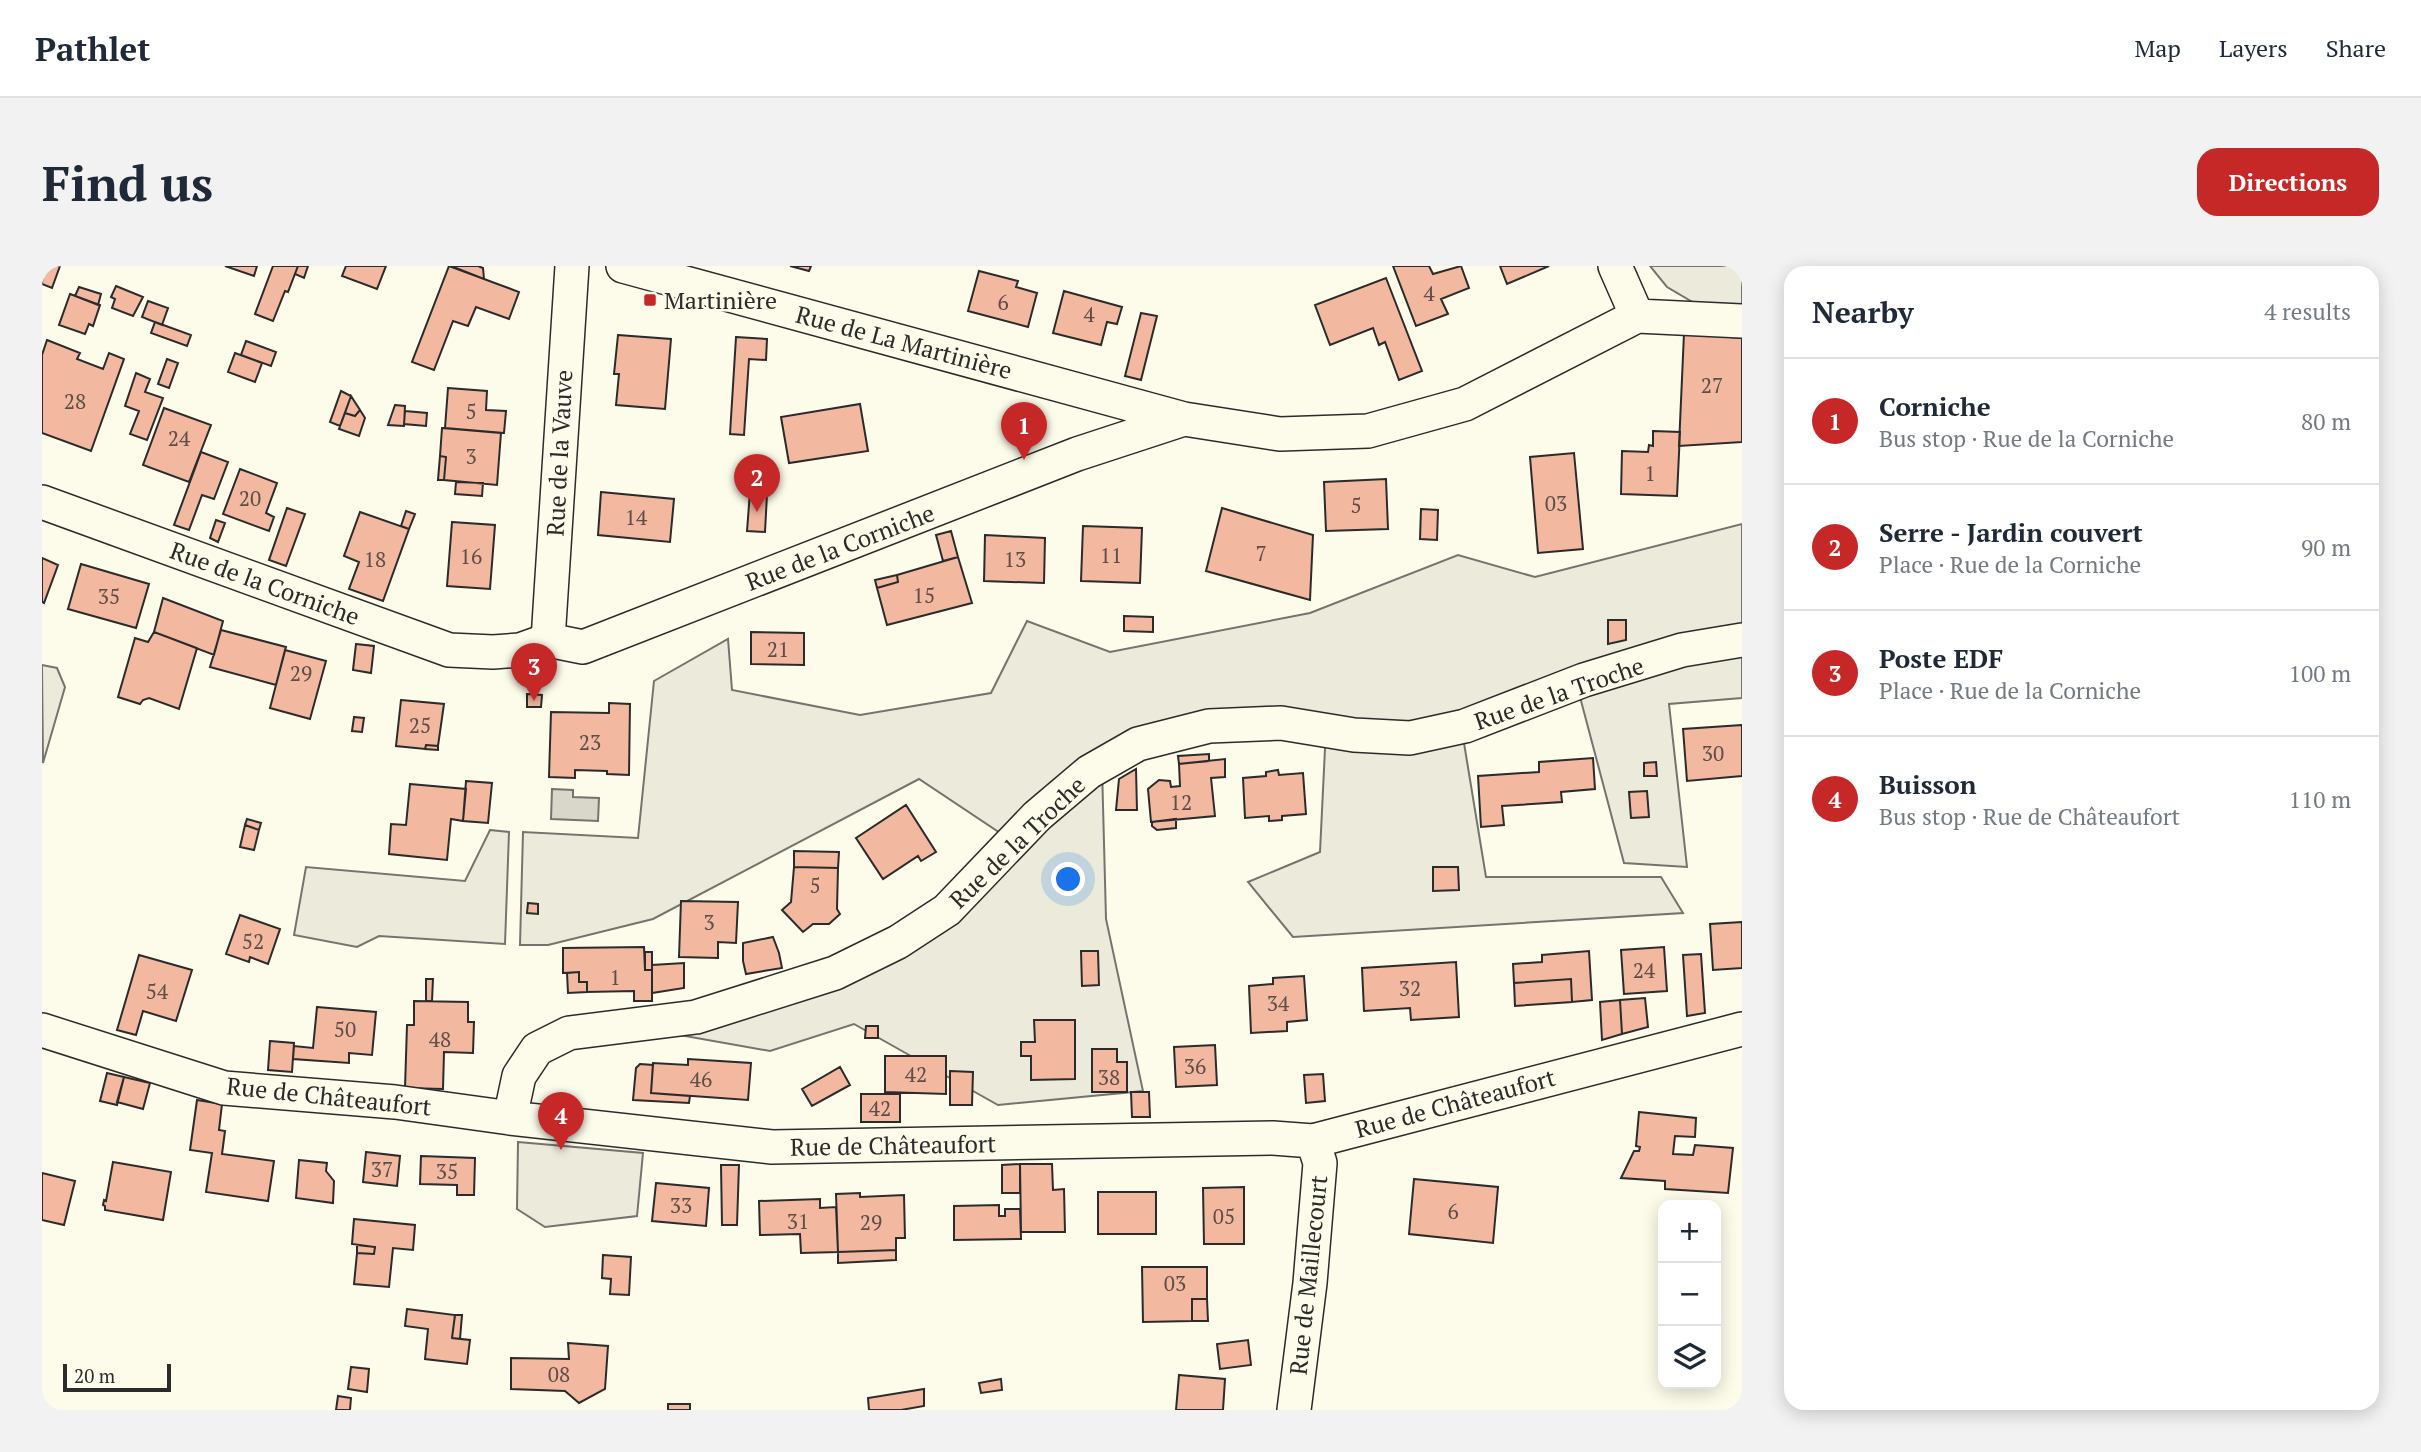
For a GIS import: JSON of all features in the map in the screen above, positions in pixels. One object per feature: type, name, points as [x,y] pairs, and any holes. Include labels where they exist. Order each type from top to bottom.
[{"type":"street","name":"Rue de la Vauve","points":[[548,640],[572,266]]},
{"type":"street","name":"Rue de La Martinière","points":[[623,266],[1184,419]]},
{"type":"street","points":[[1615,266],[1637,316],[1742,321]]},
{"type":"street","name":"Rue de la Corniche","points":[[42,502],[449,650],[520,650],[548,640],[583,648],[1077,454],[1184,419],[1280,434],[1368,431],[1465,404],[1637,316]]},
{"type":"street","name":"Rue de la Troche","points":[[510,1118],[519,1076],[537,1049],[569,1032],[696,1017],[835,973],[898,942],[947,910],[1037,816],[1089,772],[1138,744],[1209,726],[1282,723],[1354,735],[1410,738],[1465,726],[1584,680],[1682,650],[1742,640]]},
{"type":"street","name":"Rue de Châteaufort","points":[[42,1030],[223,1088],[396,1102],[510,1118],[772,1147],[1273,1138],[1313,1141],[1742,1029]]},
{"type":"street","name":"Rue de Maillecourt","points":[[1294,1410],[1310,1283],[1320,1163],[1313,1141]]},
{"type":"shaded area","points":[[1650,266],[1742,266],[1742,306],[1696,304],[1667,287]]},
{"type":"shaded area","points":[[1742,524],[1742,698],[1669,704],[1687,867],[1624,863],[1580,697],[1463,737],[1486,877],[1661,877],[1683,913],[1293,937],[1248,882],[1320,852],[1326,728],[1285,721],[1102,767],[1106,919],[1143,1091],[998,1105],[854,1024],[770,1051],[674,1034],[838,979],[1018,845],[919,779],[653,919],[548,945],[520,945],[523,832],[638,838],[654,681],[728,639],[732,690],[860,715],[991,693],[1027,621],[1110,652],[1310,613],[1458,555],[1535,577]]},
{"type":"shaded area","points":[[42,665],[57,668],[65,687],[43,763]]},
{"type":"shaded area","points":[[552,789],[573,790],[573,797],[599,798],[598,821],[551,819]]},
{"type":"shaded area","points":[[490,830],[509,832],[505,944],[379,936],[357,947],[294,935],[306,867],[465,881]]},
{"type":"shaded area","points":[[518,1142],[643,1153],[637,1216],[545,1227],[517,1209]]},
{"type":"building","points":[[43,266],[60,266],[52,288],[42,284]]},
{"type":"building","points":[[225,266],[257,266],[254,276]]},
{"type":"building","points":[[273,266],[298,266],[273,321],[255,314]]},
{"type":"building","points":[[298,266],[308,266],[304,278],[295,274]]},
{"type":"building","points":[[346,266],[386,266],[377,289],[342,276]]},
{"type":"building","points":[[449,266],[519,292],[509,319],[476,307],[468,326],[453,321],[434,370],[412,362]]},
{"type":"building","points":[[451,266],[478,266],[483,268],[484,279]]},
{"type":"building","points":[[790,266],[811,266],[809,271]]},
{"type":"building","points":[[1393,266],[1429,266],[1433,274],[1461,266],[1469,288],[1441,299],[1448,314],[1416,326]]},
{"type":"building","points":[[1500,266],[1549,266],[1507,284]]},
{"type":"building","points":[[979,271],[1018,281],[1016,287],[1037,293],[1028,327],[968,311]]},
{"type":"building","points":[[1386,278],[1422,371],[1399,380],[1385,342],[1379,345],[1373,328],[1330,345],[1315,305]]},
{"type":"building","points":[[116,286],[143,297],[133,316],[112,308],[115,299],[111,297]]},
{"type":"building","points":[[79,287],[101,294],[98,305],[75,296]]},
{"type":"building","points":[[1064,291],[1122,307],[1117,324],[1107,322],[1101,345],[1053,333]]},
{"type":"building","points":[[70,294],[100,305],[93,326],[89,324],[85,334],[59,325]]},
{"type":"building","points":[[148,301],[168,308],[162,325],[142,317]]},
{"type":"building","points":[[1141,313],[1157,316],[1141,380],[1125,376]]},
{"type":"building","points":[[155,322],[191,335],[187,346],[151,333]]},
{"type":"building","points":[[1684,333],[1742,338],[1742,442],[1679,446]]},
{"type":"building","points":[[618,335],[671,339],[665,409],[616,405],[619,374],[614,374]]},
{"type":"building","points":[[736,337],[767,339],[766,360],[749,359],[744,435],[730,434]]},
{"type":"building","points":[[47,340],[80,353],[77,359],[103,369],[109,353],[124,359],[91,451],[42,433],[42,355]]},
{"type":"building","points":[[246,341],[276,352],[271,366],[241,355]]},
{"type":"building","points":[[235,353],[262,363],[255,382],[228,372]]},
{"type":"building","points":[[167,359],[178,363],[169,388],[158,384]]},
{"type":"building","points":[[136,373],[150,379],[145,392],[163,398],[147,440],[130,434],[139,411],[125,406]]},
{"type":"building","points":[[448,388],[487,391],[486,410],[506,411],[504,433],[445,428]]},
{"type":"building","points":[[341,391],[351,396],[340,426],[330,422]]},
{"type":"building","points":[[351,396],[360,410],[355,416],[345,413]]},
{"type":"building","points":[[860,404],[868,451],[789,463],[781,417]]},
{"type":"building","points":[[395,405],[405,406],[404,426],[388,425]]},
{"type":"building","points":[[164,408],[211,425],[189,482],[143,465]]},
{"type":"building","points":[[360,410],[365,418],[359,436],[339,429],[345,413],[355,416]]},
{"type":"building","points":[[405,411],[427,413],[426,426],[404,424]]},
{"type":"building","points":[[442,428],[501,433],[497,485],[444,480],[446,457],[440,456]]},
{"type":"building","points":[[1653,431],[1680,432],[1677,496],[1621,494],[1622,451],[1648,452],[1649,445],[1653,446]]},
{"type":"building","points":[[201,452],[228,462],[214,499],[202,495],[189,530],[174,525]]},
{"type":"building","points":[[1574,453],[1583,549],[1538,553],[1530,457]]},
{"type":"building","points":[[440,456],[446,457],[444,480],[438,480]]},
{"type":"building","points":[[240,469],[277,483],[266,513],[274,517],[269,531],[223,514]]},
{"type":"building","points":[[1386,479],[1388,529],[1326,531],[1324,482]]},
{"type":"building","points":[[456,482],[483,483],[482,496],[455,494]]},
{"type":"building","points":[[601,492],[674,499],[670,542],[598,535]]},
{"type":"building","points":[[750,492],[767,494],[765,532],[747,531]]},
{"type":"building","points":[[287,508],[305,514],[286,566],[269,560]]},
{"type":"building","points":[[1222,508],[1313,535],[1310,600],[1206,571]]},
{"type":"building","points":[[1421,509],[1438,510],[1437,540],[1420,539]]},
{"type":"building","points":[[406,511],[415,514],[409,529],[401,526]]},
{"type":"building","points":[[360,512],[409,529],[383,601],[349,589],[359,562],[344,556]]},
{"type":"building","points":[[216,520],[225,523],[218,542],[210,538]]},
{"type":"building","points":[[452,522],[495,525],[490,589],[447,586]]},
{"type":"building","points":[[1083,526],[1142,528],[1140,583],[1081,581]]},
{"type":"building","points":[[951,531],[958,557],[943,561],[936,535]]},
{"type":"building","points":[[985,535],[1045,538],[1044,583],[984,581]]},
{"type":"building","points":[[958,557],[972,603],[887,625],[877,588],[898,582],[897,575]]},
{"type":"building","points":[[42,558],[58,565],[44,603],[42,602]]},
{"type":"building","points":[[81,564],[149,584],[136,628],[68,609]]},
{"type":"building","points":[[897,575],[898,582],[877,588],[875,580]]},
{"type":"building","points":[[163,598],[223,621],[214,655],[154,632]]},
{"type":"building","points":[[1124,616],[1153,617],[1153,632],[1124,631]]},
{"type":"building","points":[[1608,620],[1626,620],[1626,640],[1608,644]]},
{"type":"building","points":[[221,630],[286,647],[276,685],[210,667]]},
{"type":"building","points":[[154,632],[197,648],[179,709],[149,698],[140,704],[118,697],[135,638],[148,642]]},
{"type":"building","points":[[751,632],[804,633],[804,665],[751,664]]},
{"type":"building","points":[[356,644],[374,646],[371,673],[353,670]]},
{"type":"building","points":[[285,650],[326,661],[310,719],[270,708]]},
{"type":"building","points":[[527,694],[542,695],[541,707],[527,707]]},
{"type":"building","points":[[401,700],[444,704],[438,746],[426,745],[425,749],[396,746]]},
{"type":"building","points":[[609,703],[630,704],[629,775],[575,770],[575,778],[549,777],[551,712],[609,713]]},
{"type":"building","points":[[354,717],[364,718],[362,732],[352,731]]},
{"type":"building","points":[[1742,725],[1742,776],[1687,781],[1683,729]]},
{"type":"building","points":[[426,745],[438,746],[438,750],[425,749]]},
{"type":"building","points":[[1209,754],[1209,761],[1179,764],[1178,756]]},
{"type":"building","points":[[1593,758],[1595,789],[1561,792],[1562,802],[1502,806],[1504,825],[1481,827],[1478,776],[1539,772],[1539,762]]},
{"type":"building","points":[[1225,759],[1225,777],[1211,778],[1215,816],[1151,822],[1148,789],[1159,780],[1170,781],[1171,787],[1180,786],[1179,764]]},
{"type":"building","points":[[1656,762],[1657,776],[1644,776],[1644,763]]},
{"type":"building","points":[[1136,769],[1137,810],[1116,810],[1119,779]]},
{"type":"building","points":[[1278,770],[1279,775],[1303,773],[1306,814],[1282,816],[1282,820],[1269,821],[1269,816],[1245,818],[1243,778],[1266,776],[1266,772]]},
{"type":"building","points":[[466,781],[492,783],[488,823],[463,821]]},
{"type":"building","points":[[410,784],[466,789],[463,821],[451,819],[447,860],[389,854],[391,824],[406,825]]},
{"type":"building","points":[[1647,791],[1649,817],[1631,818],[1629,792]]},
{"type":"building","points":[[906,805],[936,852],[921,861],[918,856],[883,879],[856,838]]},
{"type":"building","points":[[247,819],[261,823],[259,830],[245,825]]},
{"type":"building","points":[[1176,819],[1176,828],[1157,830],[1152,826],[1152,822]]},
{"type":"building","points":[[245,825],[259,830],[254,850],[240,847]]},
{"type":"building","points":[[794,851],[839,852],[838,868],[794,867]]},
{"type":"building","points":[[794,867],[838,868],[837,909],[840,914],[829,924],[813,924],[803,932],[782,910],[791,902]]},
{"type":"building","points":[[1433,867],[1458,867],[1459,890],[1433,891]]},
{"type":"building","points":[[681,901],[738,902],[736,943],[718,942],[718,958],[679,957]]},
{"type":"building","points":[[528,903],[538,904],[538,914],[527,913]]},
{"type":"building","points":[[240,915],[280,929],[268,964],[250,957],[249,962],[226,954]]},
{"type":"building","points":[[1742,922],[1742,968],[1713,970],[1710,924]]},
{"type":"building","points":[[773,937],[782,968],[746,974],[743,943]]},
{"type":"building","points":[[644,947],[645,970],[652,970],[652,1001],[634,1001],[634,991],[587,992],[587,982],[579,982],[579,972],[563,973],[563,948]]},
{"type":"building","points":[[1664,947],[1667,991],[1624,994],[1621,950]]},
{"type":"building","points":[[1081,951],[1098,951],[1099,985],[1082,986]]},
{"type":"building","points":[[1589,951],[1592,1000],[1572,1002],[1571,979],[1514,983],[1513,964],[1542,962],[1542,955]]},
{"type":"building","points":[[645,952],[652,952],[652,970],[645,970]]},
{"type":"building","points":[[1701,954],[1705,1013],[1687,1016],[1683,955]]},
{"type":"building","points":[[139,955],[192,970],[176,1021],[143,1011],[136,1035],[117,1030]]},
{"type":"building","points":[[1456,962],[1459,1017],[1411,1020],[1410,1008],[1364,1011],[1362,968]]},
{"type":"building","points":[[684,963],[684,988],[652,993],[652,965]]},
{"type":"building","points":[[579,972],[579,982],[587,982],[587,992],[568,993],[567,973]]},
{"type":"building","points":[[1304,976],[1307,1020],[1287,1022],[1287,1031],[1251,1033],[1249,986],[1273,984],[1273,978]]},
{"type":"building","points":[[426,979],[433,979],[432,1001],[426,1001]]},
{"type":"building","points":[[1571,979],[1572,1002],[1515,1006],[1514,983]]},
{"type":"building","points":[[1645,998],[1648,1027],[1622,1034],[1620,1000]]},
{"type":"building","points":[[1620,1000],[1622,1034],[1602,1040],[1600,1002]]},
{"type":"building","points":[[414,1001],[468,1002],[468,1022],[474,1022],[473,1053],[444,1052],[443,1089],[405,1088],[407,1025],[414,1025]]},
{"type":"building","points":[[317,1007],[376,1012],[372,1055],[349,1053],[349,1063],[293,1059],[294,1046],[313,1048]]},
{"type":"building","points":[[1034,1020],[1075,1020],[1075,1079],[1031,1080],[1031,1056],[1021,1056],[1021,1042],[1035,1042]]},
{"type":"building","points":[[866,1026],[878,1026],[878,1038],[865,1038]]},
{"type":"building","points":[[270,1041],[294,1043],[292,1072],[268,1070]]},
{"type":"building","points":[[1215,1045],[1217,1085],[1176,1087],[1174,1047]]},
{"type":"building","points":[[1092,1049],[1117,1049],[1117,1062],[1127,1062],[1127,1092],[1092,1092]]},
{"type":"building","points":[[885,1056],[946,1056],[946,1094],[885,1092]]},
{"type":"building","points":[[688,1059],[751,1063],[748,1100],[651,1093],[653,1063],[688,1065]]},
{"type":"building","points":[[640,1064],[653,1065],[651,1093],[690,1096],[689,1103],[633,1100],[636,1068]]},
{"type":"building","points":[[840,1067],[850,1085],[812,1106],[802,1089]]},
{"type":"building","points":[[950,1071],[973,1072],[972,1105],[950,1105]]},
{"type":"building","points":[[107,1073],[124,1077],[117,1105],[100,1101]]},
{"type":"building","points":[[1323,1074],[1325,1101],[1306,1103],[1304,1075]]},
{"type":"building","points":[[124,1077],[150,1083],[143,1109],[117,1102]]},
{"type":"building","points":[[1131,1092],[1149,1092],[1150,1117],[1132,1117]]},
{"type":"building","points":[[861,1094],[900,1094],[900,1122],[861,1122]]},
{"type":"building","points":[[197,1100],[222,1104],[219,1130],[225,1131],[222,1154],[274,1161],[268,1201],[206,1192],[212,1153],[190,1150]]},
{"type":"building","points":[[1639,1112],[1696,1118],[1695,1137],[1675,1136],[1673,1154],[1693,1155],[1695,1145],[1733,1148],[1728,1193],[1665,1189],[1665,1181],[1621,1178],[1634,1151],[1639,1151],[1640,1147],[1636,1146]]},
{"type":"building","points":[[366,1152],[400,1156],[397,1186],[363,1182]]},
{"type":"building","points":[[421,1156],[475,1158],[474,1195],[457,1195],[457,1185],[420,1184]]},
{"type":"building","points":[[299,1160],[327,1163],[326,1171],[334,1181],[333,1203],[296,1198]]},
{"type":"building","points":[[113,1162],[171,1172],[163,1220],[105,1210],[103,1205]]},
{"type":"building","points":[[1020,1164],[1052,1164],[1053,1190],[1064,1189],[1065,1232],[1021,1232]]},
{"type":"building","points":[[1020,1164],[1020,1193],[1002,1193],[1002,1165]]},
{"type":"building","points":[[721,1165],[739,1165],[737,1225],[722,1225]]},
{"type":"building","points":[[42,1173],[75,1181],[64,1225],[42,1220]]},
{"type":"building","points":[[1414,1179],[1498,1187],[1493,1243],[1409,1234]]},
{"type":"building","points":[[656,1183],[709,1188],[706,1226],[652,1221]]},
{"type":"building","points":[[1244,1187],[1244,1244],[1204,1244],[1203,1188]]},
{"type":"building","points":[[1098,1192],[1156,1192],[1156,1234],[1098,1234]]},
{"type":"building","points":[[860,1193],[860,1197],[904,1195],[905,1238],[896,1238],[896,1250],[838,1252],[836,1194]]},
{"type":"building","points":[[820,1199],[820,1208],[836,1207],[838,1252],[801,1253],[800,1234],[760,1235],[759,1201]]},
{"type":"building","points":[[999,1205],[999,1216],[1005,1216],[1005,1209],[1020,1209],[1021,1239],[954,1240],[954,1206]]},
{"type":"building","points":[[354,1219],[415,1225],[413,1250],[393,1248],[389,1287],[354,1284],[357,1253],[374,1254],[375,1247],[352,1244]]},
{"type":"building","points":[[357,1245],[375,1247],[374,1254],[357,1253]]},
{"type":"building","points":[[896,1250],[896,1260],[838,1263],[838,1252]]},
{"type":"building","points":[[603,1255],[631,1257],[629,1295],[610,1294],[611,1279],[602,1278]]},
{"type":"building","points":[[1142,1267],[1207,1267],[1207,1299],[1192,1299],[1192,1321],[1143,1322]]},
{"type":"building","points":[[1192,1299],[1207,1299],[1208,1321],[1192,1321]]},
{"type":"building","points":[[407,1309],[455,1315],[452,1338],[470,1340],[467,1364],[425,1359],[428,1329],[405,1326]]},
{"type":"building","points":[[455,1315],[462,1315],[460,1339],[452,1338]]},
{"type":"building","points":[[1248,1340],[1251,1365],[1220,1369],[1217,1344]]},
{"type":"building","points":[[568,1343],[608,1346],[605,1389],[579,1403],[565,1391],[511,1389],[511,1358],[569,1359]]},
{"type":"building","points":[[351,1367],[369,1369],[367,1392],[348,1389]]},
{"type":"building","points":[[1179,1375],[1225,1379],[1223,1410],[1176,1410]]},
{"type":"building","points":[[1001,1379],[1002,1390],[981,1393],[979,1383]]},
{"type":"building","points":[[924,1389],[924,1406],[901,1410],[869,1410],[868,1398]]},
{"type":"building","points":[[338,1396],[351,1398],[350,1410],[336,1410]]},
{"type":"building","points":[[668,1404],[690,1404],[690,1410],[668,1410]]},
{"type":"place","name":"Martinière","points":[[650,300]]},
{"type":"place","name":"Corniche","points":[[1024,460]]},
{"type":"place","name":"Serre - Jardin couvert","points":[[757,512]]},
{"type":"place","name":"Poste EDF","points":[[534,701]]},
{"type":"place","name":"Buisson","points":[[561,1150]]}]
